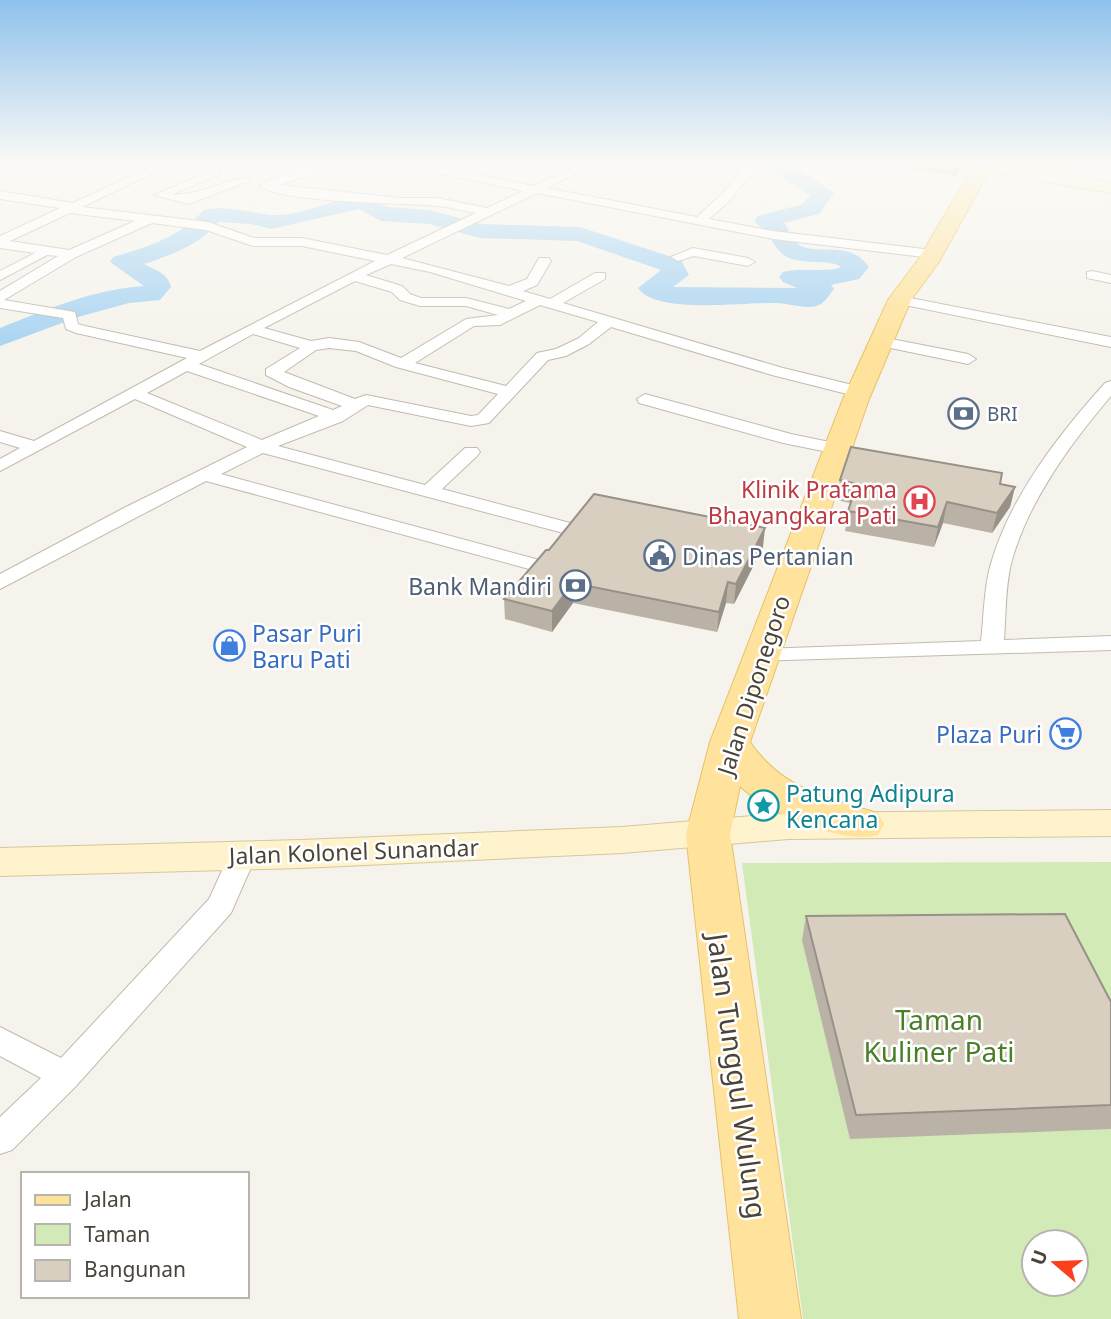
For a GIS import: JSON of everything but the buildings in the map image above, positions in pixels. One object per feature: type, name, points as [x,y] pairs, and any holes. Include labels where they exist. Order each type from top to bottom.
[{"type":"main road","name":"Jalan Diponegoro","points":[[708,834],[730,742],[859,392],[900,300],[950,224]]},
{"type":"main road","points":[[730,742],[745,767],[768,791],[803,808],[863,824]]},
{"type":"main road","name":"Jalan Kolonel Sunandar","points":[[0,862],[242,856],[622,840],[863,824],[1111,823]]},
{"type":"main road","name":"Jalan Tunggul Wulung","points":[[708,834],[770,1319]]},
{"type":"street","points":[[0,243],[38,224]]},
{"type":"street","points":[[0,297],[71,254],[141,224]]},
{"type":"street","points":[[185,224],[204,226],[253,243],[302,242],[392,259],[513,290],[778,372],[859,392]]},
{"type":"street","points":[[0,466],[251,329],[354,276],[466,224]]},
{"type":"street","points":[[714,224],[773,234],[932,254]]},
{"type":"street","points":[[724,272],[757,253],[773,234]]},
{"type":"street","points":[[0,243],[71,254]]},
{"type":"street","points":[[4,274],[49,251]]},
{"type":"street","points":[[678,257],[693,252],[757,253]]},
{"type":"street","points":[[513,290],[532,282],[544,261]]},
{"type":"street","points":[[4,274],[34,275]]},
{"type":"street","points":[[1092,275],[1111,279]]},
{"type":"street","points":[[354,276],[397,289],[412,300],[466,302],[511,314]]},
{"type":"street","points":[[430,302],[423,310],[471,322],[495,322],[600,276]]},
{"type":"street","points":[[900,300],[1111,342]]},
{"type":"street","points":[[0,304],[71,316],[71,326],[80,330],[201,356]]},
{"type":"street","points":[[543,356],[570,348],[609,321]]},
{"type":"street","points":[[402,364],[471,322]]},
{"type":"street","points":[[251,329],[311,346]]},
{"type":"street","points":[[0,583],[93,532],[265,448],[374,399],[477,421],[511,392],[557,342]]},
{"type":"street","points":[[881,342],[968,359]]},
{"type":"street","points":[[357,405],[295,384],[271,372],[311,346],[329,343],[359,347],[402,364],[511,392]]},
{"type":"street","points":[[184,365],[215,373],[337,417]]},
{"type":"street","points":[[992,646],[1001,562],[1022,509],[1083,418],[1111,386]]},
{"type":"street","points":[[134,393],[265,448],[567,528]]},
{"type":"street","points":[[645,399],[789,439],[838,449]]},
{"type":"street","points":[[0,436],[36,447]]},
{"type":"street","points":[[427,493],[471,452]]},
{"type":"street","points":[[212,477],[536,565]]},
{"type":"street","points":[[761,656],[1111,643]]},
{"type":"street","points":[[0,1139],[65,1076],[220,905],[242,856]]},
{"type":"street","points":[[0,1040],[65,1076]]},
{"type":"green space","name":"Taman Kuliner Pati","points":[[1111,862],[1111,1319],[803,1319],[742,863]]},
{"type":"waterway","points":[[0,338],[68,311],[128,295],[151,294],[158,287],[157,281],[122,262],[163,250],[205,224]]},
{"type":"waterway","points":[[453,224],[480,231],[580,234],[672,265],[676,275],[651,288],[680,296],[774,295],[811,299],[821,289],[792,277],[842,276],[856,267],[838,256],[795,252],[786,247],[779,238]]},
{"type":"waterway","points":[[770,224],[779,234]]},
{"type":"place","name":"BRI","points":[[964,414]]},
{"type":"place","name":"Klinik Pratama Bhayangkara Pati","points":[[920,502]]},
{"type":"place","name":"Dinas Pertanian","points":[[659,556]]},
{"type":"place","name":"Bank Mandiri","points":[[575,586]]},
{"type":"place","name":"Pasar Puri Baru Pati","points":[[229,646]]},
{"type":"place","name":"Plaza Puri","points":[[1065,734]]},
{"type":"place","name":"Patung Adipura Kencana","points":[[763,806]]}]
